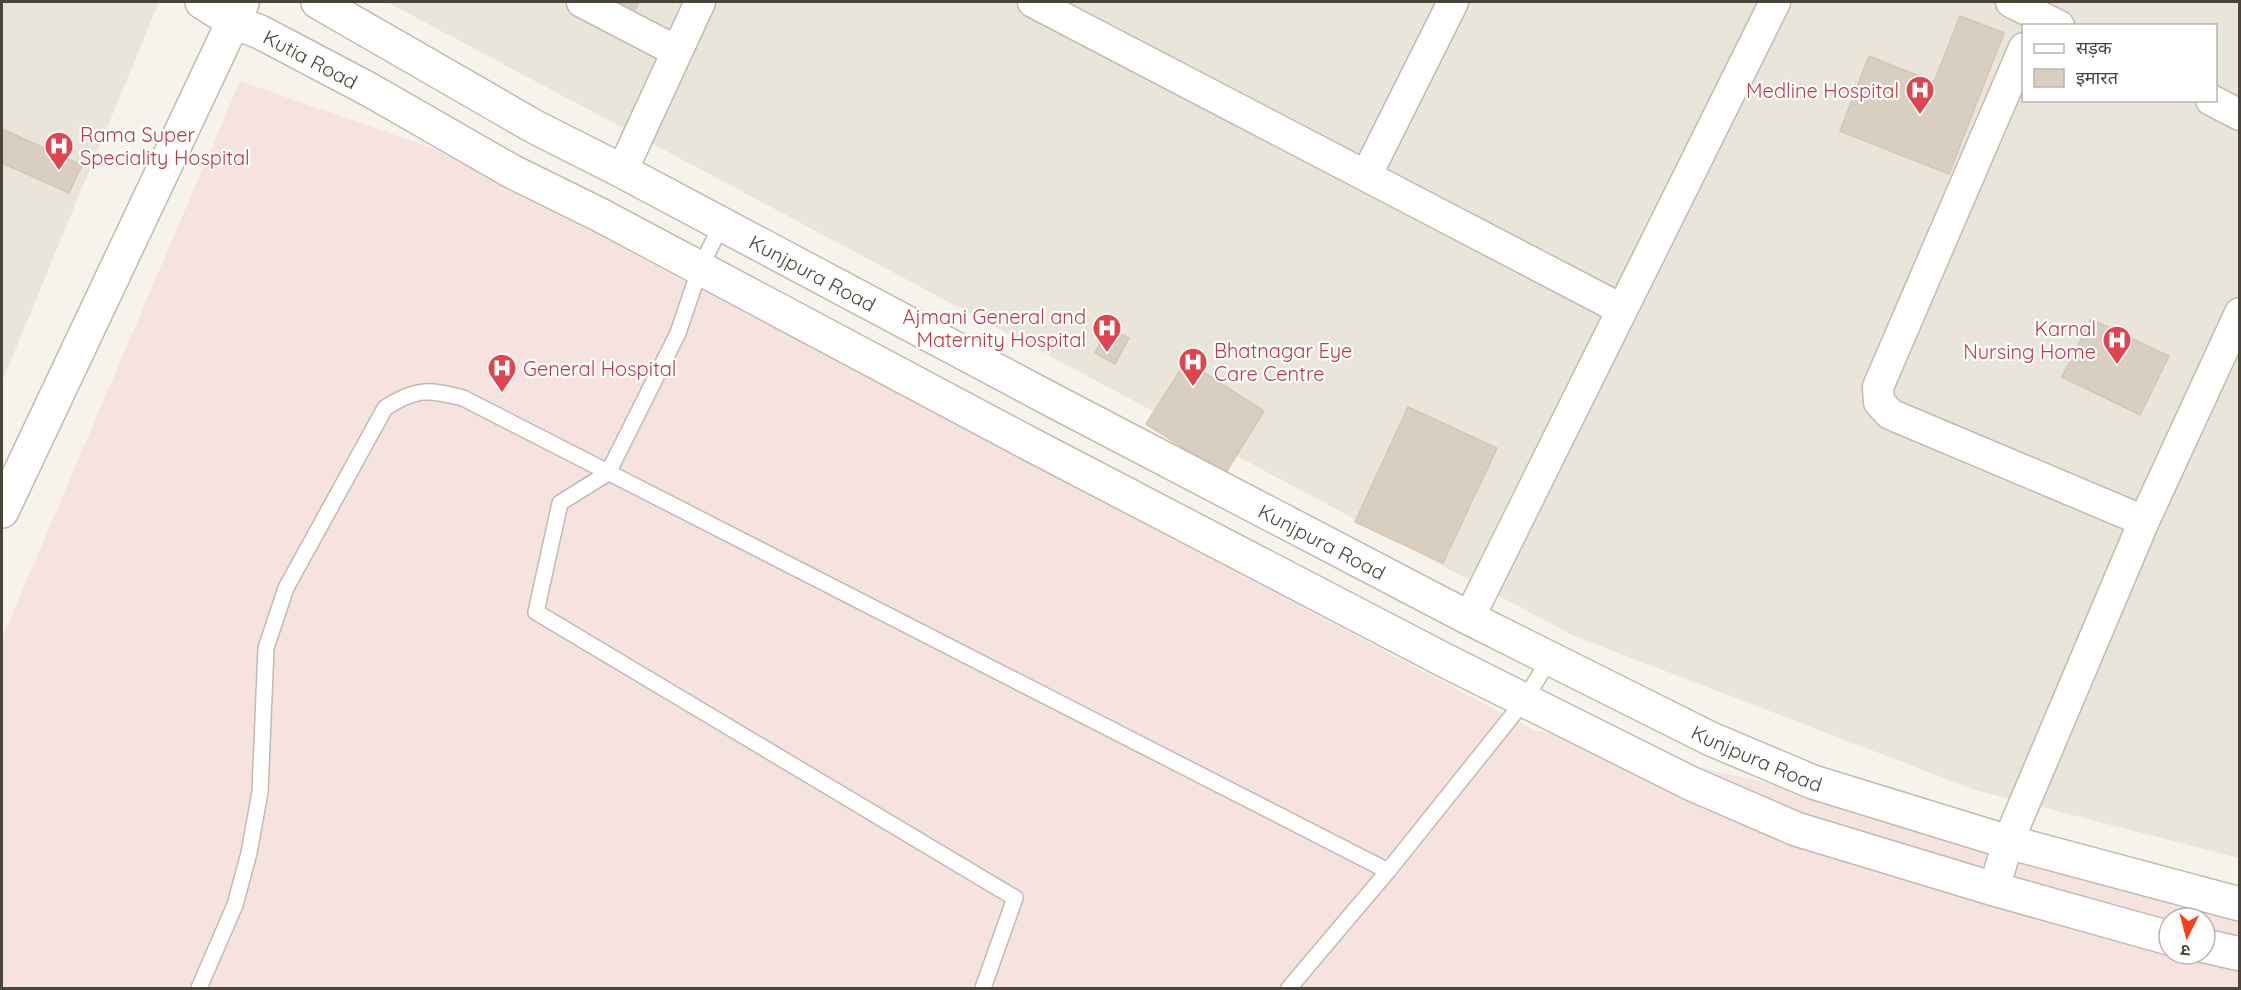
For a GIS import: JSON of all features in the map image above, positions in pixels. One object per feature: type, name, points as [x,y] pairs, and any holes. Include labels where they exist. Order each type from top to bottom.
[{"type":"street","name":"Kutia Road","points":[[202,2],[239,12],[260,32],[420,118],[512,171],[700,268]]},
{"type":"street","name":"Kunjpura Road","points":[[318,2],[535,128],[622,171],[1469,618],[1711,739],[1813,782],[2008,842],[2240,904]]},
{"type":"street","points":[[582,2],[676,51]]},
{"type":"street","points":[[622,171],[700,2]]},
{"type":"street","points":[[1033,2],[1069,10],[1366,176],[1621,309]]},
{"type":"street","points":[[1366,176],[1453,2]]},
{"type":"street","points":[[1469,618],[1775,2]]},
{"type":"street","points":[[2011,2],[2043,22]]},
{"type":"street","points":[[2,511],[239,12]]},
{"type":"street","points":[[2022,53],[1878,387],[1879,402],[1890,414],[2144,521]]},
{"type":"street","points":[[2215,102],[2240,115]]},
{"type":"street","points":[[700,268],[1019,438],[1524,701],[1690,783],[1796,829],[1994,889],[2157,935]]},
{"type":"street","points":[[1994,889],[2008,842],[2144,521],[2240,313]]},
{"type":"street","points":[[2217,949],[2240,954]]},
{"type":"lane","points":[[722,225],[700,268],[678,333],[608,472],[560,503],[536,612],[1014,898],[983,988]]},
{"type":"lane","points":[[199,988],[235,904],[249,853],[260,792],[266,648],[286,588],[386,408],[407,394],[436,391],[463,398],[1388,871]]},
{"type":"lane","points":[[1289,988],[1388,871],[1524,701],[1550,658]]},
{"type":"shaded area","points":[[2,2],[159,2],[2,382]]},
{"type":"shaded area","points":[[387,2],[2239,2],[2239,858],[1975,790],[1574,636]]},
{"type":"shaded area","name":"General Hospital","points":[[240,81],[435,149],[1534,730],[2240,890],[2239,988],[2,988],[2,638]]},
{"type":"building","points":[[601,2],[639,2],[631,18]]},
{"type":"building","points":[[1960,16],[2004,33],[1949,174],[1840,131],[1869,56],[1934,82]]},
{"type":"building","points":[[2,129],[82,165],[69,193],[2,163]]},
{"type":"building","points":[[2091,319],[2169,356],[2140,415],[2062,377]]},
{"type":"building","points":[[1108,328],[1129,338],[1115,364],[1095,353]]},
{"type":"building","points":[[1186,361],[1264,411],[1225,474],[1146,424]]},
{"type":"building","points":[[1408,407],[1497,448],[1443,563],[1355,522]]},
{"type":"place","name":"Medline Hospital","points":[[1920,116]]},
{"type":"place","name":"Rama Super Speciality Hospital","points":[[59,172]]},
{"type":"place","name":"Ajmani General and Maternity Hospital","points":[[1107,354]]},
{"type":"place","name":"Karnal Nursing Home","points":[[2117,366]]},
{"type":"place","name":"Bhatnagar Eye Care Centre","points":[[1193,388]]},
{"type":"place","name":"General Hospital","points":[[502,394]]}]
